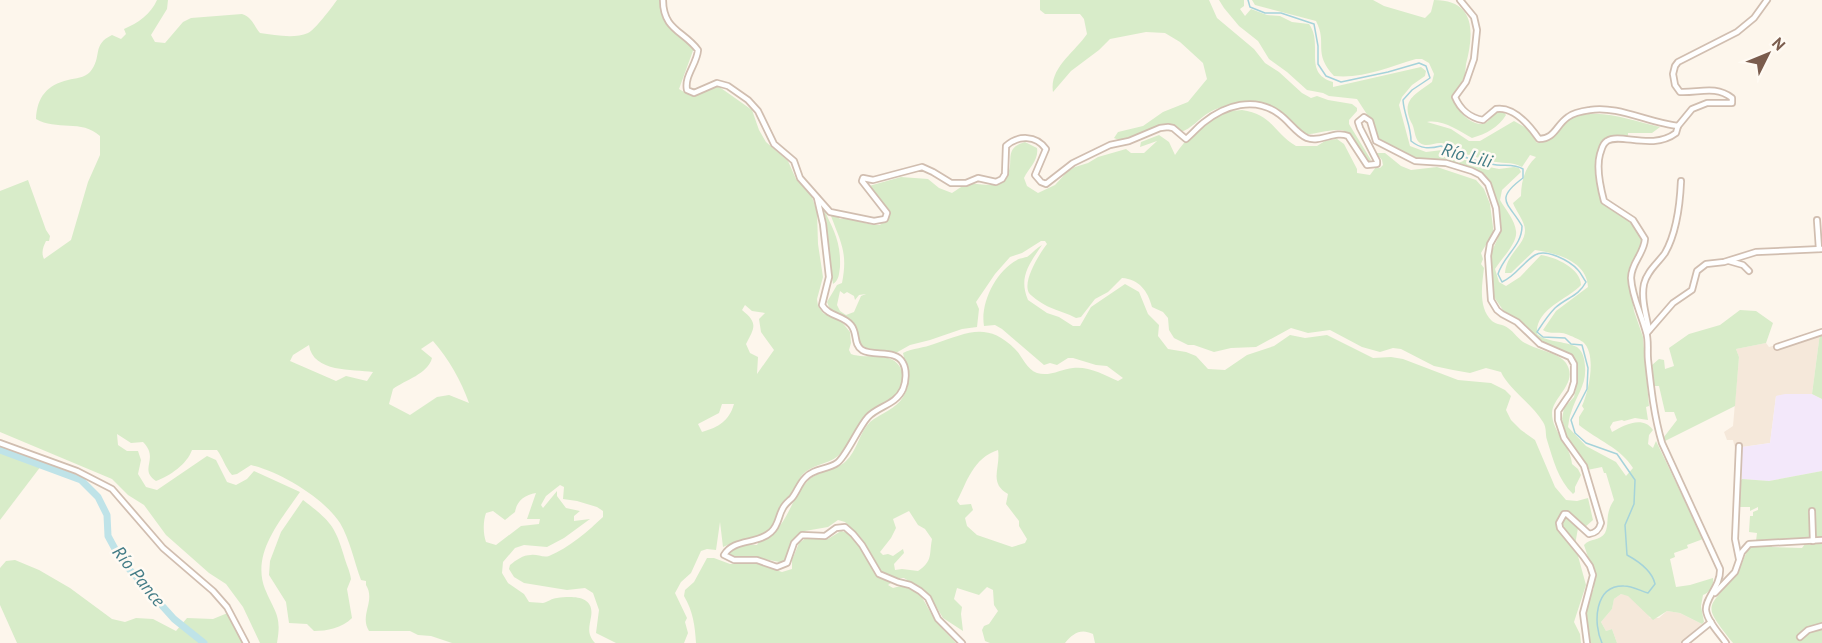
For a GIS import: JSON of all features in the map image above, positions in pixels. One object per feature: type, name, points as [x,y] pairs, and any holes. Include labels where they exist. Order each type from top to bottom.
[{"type":"street","points":[[663,0],[663,10],[672,28],[698,50],[686,84],[687,90],[694,93],[717,83],[728,86],[748,100],[758,111],[774,144],[794,161],[800,178],[834,215],[880,221],[885,219],[887,213],[862,179],[873,180],[922,167],[951,183],[966,183],[978,178],[996,182],[1005,174],[1006,146],[1012,141],[1030,138],[1038,141],[1046,149],[1035,175],[1046,184],[1073,163],[1110,144],[1129,141],[1168,128],[1173,128],[1186,139],[1206,120],[1229,106],[1256,104],[1277,112],[1307,138],[1314,139],[1338,134],[1348,136],[1367,165],[1377,164],[1377,161],[1358,122],[1364,117],[1370,121],[1376,141],[1406,157],[1424,162],[1446,163],[1480,175],[1488,184],[1498,220],[1497,235],[1490,244],[1488,256],[1493,305],[1502,315],[1517,322],[1540,344],[1570,357],[1574,364],[1574,382],[1571,392],[1558,411],[1558,420],[1564,438],[1584,466],[1601,523],[1595,533],[1589,534],[1567,514],[1564,514],[1559,523],[1560,528],[1590,567],[1593,576],[1583,613],[1587,643]]},
{"type":"street","points":[[1460,0],[1474,17],[1477,30],[1474,59],[1466,82],[1455,97],[1460,107],[1473,117],[1483,120],[1496,109],[1510,110],[1535,131],[1539,139],[1543,140],[1554,134],[1569,116],[1603,108],[1661,124],[1678,126]]},
{"type":"street","points":[[1648,331],[1636,305],[1631,278],[1632,269],[1643,250],[1645,239],[1633,220],[1604,201],[1598,162],[1602,146],[1606,141],[1618,139],[1662,142],[1676,133],[1678,126],[1692,109],[1713,102],[1729,104],[1733,101],[1729,95],[1712,90],[1680,92],[1675,84],[1675,66],[1684,58],[1737,32],[1754,18],[1767,0]]},
{"type":"street","points":[[1681,181],[1680,200],[1667,249],[1644,283],[1648,331],[1647,356],[1656,422],[1662,443],[1720,569],[1719,583],[1706,609],[1726,643]]},
{"type":"street","points":[[816,196],[823,224],[829,277],[822,305],[829,313],[840,316],[850,324],[860,349],[878,354],[895,354],[900,358],[905,366],[905,380],[899,396],[890,404],[877,409],[866,419],[835,465],[811,472],[806,477],[794,496],[783,507],[777,526],[772,531],[761,538],[732,545],[724,555],[734,560],[757,560],[777,567],[787,563],[794,543],[802,535],[825,536],[836,528],[845,527],[862,545],[879,574],[920,591],[928,598],[938,619],[962,643]]},
{"type":"street","points":[[1648,331],[1673,303],[1692,290],[1700,267],[1756,252],[1820,249],[1817,220]]},
{"type":"street","points":[[1729,261],[1743,265],[1749,271]]},
{"type":"street","points":[[1777,346],[1822,332]]},
{"type":"street","points":[[0,442],[77,471],[112,489],[163,548],[225,604],[246,643]]},
{"type":"street","points":[[1738,446],[1735,539],[1739,562]]},
{"type":"street","points":[[1812,511],[1813,541]]},
{"type":"street","points":[[1711,597],[1735,573],[1742,552],[1749,544],[1822,540]]},
{"type":"street","points":[[1684,643],[1711,621]]},
{"type":"street","points":[[1800,637],[1808,630],[1822,626]]},
{"type":"shaded area","points":[[1820,333],[1812,394],[1776,396],[1770,443],[1735,448],[1733,440],[1727,440],[1724,432],[1733,426],[1739,357],[1736,349],[1766,343],[1769,347]]},
{"type":"shaded area","points":[[1812,394],[1822,399],[1822,471],[1769,481],[1742,479],[1742,447],[1770,443],[1776,396]]},
{"type":"shaded area","points":[[1621,594],[1628,595],[1650,618],[1659,618],[1667,611],[1680,613],[1702,624],[1680,643],[1617,643],[1612,629],[1606,631],[1601,622],[1612,609],[1614,599]]},
{"type":"green space","points":[[157,0],[168,0],[167,9],[151,35],[155,42],[165,43],[183,22],[191,18],[242,14],[251,19],[260,33],[284,36],[303,35],[315,28],[337,0],[663,0],[672,25],[694,48],[679,89],[691,96],[718,86],[752,110],[766,142],[788,161],[796,179],[811,194],[817,212],[818,244],[823,277],[817,299],[818,306],[823,313],[841,321],[850,332],[849,350],[851,354],[886,357],[897,363],[902,373],[902,382],[898,391],[893,399],[867,415],[838,456],[802,475],[793,493],[782,506],[771,530],[723,547],[720,522],[716,550],[701,551],[691,573],[681,582],[675,593],[687,618],[685,622],[688,633],[684,643],[616,643],[596,633],[599,610],[593,593],[585,588],[567,590],[524,583],[514,577],[509,569],[510,565],[517,560],[528,555],[547,556],[556,553],[578,539],[603,517],[603,511],[597,507],[563,499],[564,487],[560,485],[546,496],[541,505],[543,508],[557,491],[557,496],[566,508],[580,511],[574,516],[574,521],[590,519],[547,547],[524,545],[515,548],[503,562],[502,573],[508,583],[524,594],[529,602],[543,603],[555,598],[569,597],[586,601],[591,610],[589,631],[595,643],[452,643],[410,631],[369,631],[366,619],[369,591],[366,581],[361,580],[340,523],[323,504],[300,487],[275,473],[251,465],[232,475],[217,450],[192,450],[177,469],[156,481],[151,477],[148,468],[150,454],[148,448],[143,442],[131,443],[117,434],[118,445],[127,451],[138,451],[141,460],[138,474],[146,487],[157,490],[207,456],[216,460],[227,482],[236,485],[247,479],[254,471],[300,492],[277,526],[265,550],[262,576],[265,589],[277,614],[279,626],[277,643],[260,643],[243,607],[226,584],[209,573],[166,535],[144,505],[128,495],[112,479],[0,432],[0,191],[28,180],[50,236],[43,248],[44,259],[71,240],[88,182],[100,155],[100,136],[85,128],[52,124],[36,119],[38,104],[44,93],[54,85],[88,74],[94,67],[102,43],[112,35],[121,39],[126,34],[124,29],[144,18]],"holes":[[[745,305],[752,311],[765,313],[759,319],[761,332],[774,350],[757,374],[758,357],[750,353],[746,344],[753,329],[753,322],[742,310]],[[433,341],[454,371],[469,403],[449,395],[437,397],[410,415],[389,404],[393,389],[430,364],[432,358],[421,349]],[[309,345],[312,354],[326,365],[345,370],[373,372],[367,381],[346,376],[336,381],[290,361],[293,355]],[[722,404],[734,404],[726,419],[713,428],[702,432],[698,424],[719,413]],[[536,493],[527,519],[540,519],[539,524],[521,526],[496,545],[486,542],[484,535],[486,513],[493,511],[505,520],[515,512],[520,501]]]},
{"type":"green space","points":[[1040,0],[1209,0],[1217,18],[1254,49],[1265,63],[1279,72],[1302,93],[1311,98],[1317,96],[1352,104],[1357,108],[1349,124],[1371,160],[1369,162],[1349,133],[1332,130],[1307,134],[1273,108],[1246,102],[1219,108],[1180,132],[1171,127],[1162,126],[1131,139],[1114,138],[1118,132],[1143,126],[1163,112],[1188,102],[1207,79],[1203,63],[1180,42],[1165,33],[1146,32],[1110,39],[1071,71],[1053,92],[1055,75],[1059,68],[1087,34],[1084,19],[1080,14],[1045,14],[1040,10]]},
{"type":"green space","points":[[1219,0],[1244,0],[1244,6],[1240,9],[1245,16],[1251,9],[1267,15],[1280,16],[1292,22],[1309,24],[1315,40],[1318,72],[1333,82],[1333,87],[1421,67],[1426,71],[1425,76],[1412,85],[1402,97],[1399,105],[1410,146],[1426,152],[1442,150],[1484,166],[1499,169],[1519,168],[1521,172],[1502,190],[1500,200],[1512,219],[1516,236],[1512,246],[1495,269],[1499,282],[1506,286],[1520,277],[1541,255],[1560,261],[1577,274],[1581,285],[1546,311],[1538,325],[1537,334],[1545,339],[1577,347],[1582,352],[1585,375],[1570,415],[1568,427],[1586,446],[1616,462],[1626,476],[1633,468],[1628,461],[1579,425],[1579,417],[1584,409],[1582,406],[1591,364],[1587,348],[1583,342],[1568,335],[1543,330],[1556,311],[1588,287],[1582,271],[1561,256],[1535,250],[1511,273],[1505,273],[1506,266],[1522,241],[1525,230],[1513,203],[1521,196],[1524,175],[1536,157],[1530,155],[1522,167],[1472,156],[1442,143],[1425,145],[1420,143],[1408,114],[1408,108],[1409,102],[1416,93],[1432,82],[1434,74],[1429,63],[1416,59],[1365,74],[1334,76],[1324,61],[1321,36],[1316,21],[1255,5],[1252,0],[1373,0],[1384,6],[1425,18],[1431,12],[1434,0],[1448,1],[1458,6],[1469,20],[1470,41],[1465,75],[1453,100],[1462,114],[1477,123],[1487,122],[1495,113],[1502,110],[1506,115],[1492,130],[1472,138],[1445,124],[1427,122],[1451,129],[1469,141],[1480,141],[1514,121],[1528,129],[1537,143],[1545,142],[1554,136],[1561,125],[1569,119],[1592,114],[1614,116],[1660,127],[1652,133],[1628,133],[1628,140],[1613,138],[1600,148],[1595,166],[1601,199],[1608,207],[1628,218],[1642,237],[1641,249],[1633,260],[1629,272],[1629,281],[1634,311],[1643,337],[1649,406],[1646,407],[1648,420],[1635,418],[1622,420],[1613,422],[1610,427],[1612,432],[1628,424],[1639,422],[1649,425],[1653,430],[1649,435],[1648,444],[1653,448],[1656,441],[1703,539],[1687,545],[1688,548],[1674,553],[1675,557],[1670,559],[1676,587],[1713,578],[1711,588],[1703,595],[1701,606],[1704,622],[1702,624],[1680,613],[1667,611],[1653,620],[1628,596],[1621,594],[1614,599],[1612,609],[1601,622],[1606,631],[1612,629],[1617,643],[1589,643],[1584,613],[1594,588],[1594,575],[1584,545],[1605,533],[1609,510],[1614,500],[1602,467],[1587,470],[1567,438],[1562,419],[1564,408],[1574,397],[1576,389],[1575,363],[1563,352],[1542,343],[1523,323],[1505,313],[1494,297],[1490,255],[1498,238],[1500,225],[1498,211],[1483,178],[1451,162],[1409,158],[1376,137],[1370,119],[1357,99],[1329,96],[1307,90],[1269,59],[1258,41],[1239,26]]},
{"type":"green space","points":[[1242,110],[1260,115],[1296,146],[1317,146],[1325,141],[1337,139],[1344,144],[1357,173],[1370,175],[1376,167],[1380,168],[1383,165],[1382,160],[1376,153],[1385,153],[1401,166],[1411,170],[1437,167],[1476,180],[1484,189],[1490,204],[1493,227],[1493,233],[1481,253],[1483,259],[1481,264],[1484,268],[1482,296],[1485,310],[1492,321],[1508,328],[1523,342],[1558,356],[1566,363],[1569,370],[1568,383],[1556,401],[1552,413],[1555,426],[1571,457],[1572,464],[1581,475],[1573,494],[1563,482],[1557,469],[1543,422],[1501,372],[1486,368],[1470,373],[1434,366],[1401,349],[1393,348],[1380,352],[1362,347],[1330,330],[1308,333],[1291,328],[1256,347],[1231,348],[1214,352],[1188,345],[1174,338],[1169,330],[1168,318],[1163,312],[1152,307],[1142,287],[1138,283],[1122,278],[1108,292],[1095,299],[1081,317],[1076,318],[1047,306],[1029,293],[1027,288],[1030,275],[1036,260],[1047,244],[1045,241],[1010,257],[995,274],[976,302],[979,309],[977,327],[962,329],[910,345],[894,354],[870,351],[860,344],[855,329],[829,307],[827,302],[837,285],[842,283],[844,273],[843,248],[831,216],[880,225],[888,216],[869,186],[901,177],[928,179],[939,188],[952,193],[968,184],[996,184],[1008,174],[1013,149],[1025,142],[1037,148],[1035,160],[1024,178],[1027,186],[1038,193],[1055,185],[1075,167],[1098,157],[1126,149],[1131,153],[1144,153],[1157,141],[1140,147],[1141,142],[1159,135],[1169,142],[1175,155],[1190,136],[1209,119],[1223,112]],"holes":[[[840,291],[844,294],[847,292],[854,296],[855,300],[859,295],[866,294],[861,296],[854,312],[846,315],[837,305]]]},
{"type":"green space","points":[[823,207],[836,236],[839,249],[839,274],[833,284],[827,249],[827,224]]},
{"type":"green space","points":[[1042,245],[1025,277],[1025,292],[1028,300],[1073,326],[1080,326],[1091,307],[1125,284],[1139,292],[1148,314],[1159,325],[1158,336],[1168,349],[1196,356],[1208,369],[1225,370],[1247,355],[1274,346],[1290,335],[1305,338],[1327,335],[1373,358],[1403,359],[1458,380],[1491,383],[1505,390],[1511,396],[1506,410],[1511,420],[1535,440],[1555,487],[1566,500],[1577,501],[1588,498],[1593,520],[1584,528],[1578,528],[1575,545],[1586,585],[1574,622],[1580,634],[1581,643],[1095,643],[1093,634],[1085,631],[1074,634],[1065,643],[990,643],[985,641],[982,630],[998,611],[994,605],[993,590],[987,587],[979,595],[957,588],[954,599],[962,607],[963,631],[943,618],[931,598],[921,589],[904,578],[894,578],[878,568],[862,539],[845,522],[838,520],[828,527],[805,531],[793,540],[791,552],[784,563],[759,558],[730,558],[726,553],[729,551],[741,546],[757,545],[769,537],[782,523],[806,483],[815,476],[842,465],[853,452],[870,422],[900,401],[908,386],[903,353],[967,333],[986,332],[1005,340],[1030,369],[1037,373],[1046,374],[1085,368],[1118,381],[1123,378],[1107,366],[1073,358],[1068,358],[1057,365],[1050,363],[1044,365],[1002,329],[995,325],[984,326],[983,317],[987,298],[996,280],[1009,265],[1027,257]],"holes":[[[998,450],[998,485],[1008,494],[1006,504],[1019,521],[1019,526],[1027,539],[1025,543],[1012,547],[977,535],[967,526],[965,518],[973,510],[971,504],[960,505],[957,501],[977,465],[982,459]],[[909,511],[918,525],[925,529],[932,539],[928,561],[918,571],[895,570],[894,564],[904,553],[903,549],[893,556],[883,555],[880,552],[896,528],[893,519]]]},
{"type":"green space","points":[[1740,310],[1756,311],[1773,323],[1766,343],[1736,349],[1739,357],[1735,406],[1665,441],[1664,437],[1677,420],[1674,412],[1665,412],[1659,386],[1654,386],[1652,365],[1659,359],[1664,360],[1665,369],[1674,366],[1669,348],[1689,334],[1720,325]]},
{"type":"green space","points":[[1822,332],[1822,399],[1812,394],[1820,333]]},
{"type":"green space","points":[[0,450],[41,466],[0,520]]},
{"type":"green space","points":[[1822,471],[1822,538],[1756,541],[1757,533],[1749,532],[1750,516],[1753,516],[1753,512],[1758,510],[1758,507],[1750,511],[1750,507],[1738,507],[1738,484],[1742,479],[1769,481]]},
{"type":"green space","points":[[303,500],[325,518],[334,530],[351,579],[347,589],[352,618],[339,627],[329,630],[314,631],[307,624],[289,623],[286,602],[269,575],[270,561],[281,532]]},
{"type":"green space","points":[[841,531],[854,537],[882,577],[891,583],[888,585],[893,588],[909,587],[920,594],[936,621],[956,643],[696,643],[690,607],[684,596],[685,590],[694,582],[707,558],[730,564],[752,562],[782,572],[792,569],[792,560],[799,543],[806,538],[828,539]]},
{"type":"green space","points":[[1770,542],[1772,547],[1802,548],[1805,544],[1822,542],[1822,643],[1733,643],[1712,613],[1714,601],[1738,571],[1751,545]]},
{"type":"green space","points":[[15,560],[39,570],[70,588],[112,619],[125,622],[136,618],[153,619],[176,631],[187,618],[213,619],[230,612],[246,643],[17,643],[0,605],[0,568],[6,561]]},
{"type":"waterway","name":"Río Lili","points":[[1248,0],[1250,7],[1265,13],[1281,13],[1314,24],[1318,64],[1326,76],[1341,82],[1419,63],[1426,66],[1430,78],[1412,90],[1403,100],[1411,141],[1425,148],[1441,146],[1478,161],[1523,169],[1523,178],[1514,185],[1506,197],[1506,202],[1522,226],[1519,239],[1498,274],[1502,282],[1540,253],[1558,256],[1579,271],[1586,282],[1576,294],[1555,308],[1537,332],[1543,337],[1565,338],[1571,344],[1582,345],[1588,368],[1587,389],[1571,420],[1575,433],[1586,443],[1617,454],[1635,480],[1634,504],[1625,525],[1627,555],[1648,570],[1655,584],[1648,593],[1624,586],[1614,587],[1607,592],[1601,599],[1597,616],[1597,626],[1602,643]]},
{"type":"waterway","name":"Río Pance","points":[[0,450],[81,480],[98,497],[107,515],[108,536],[121,560],[174,619],[204,643]]}]
